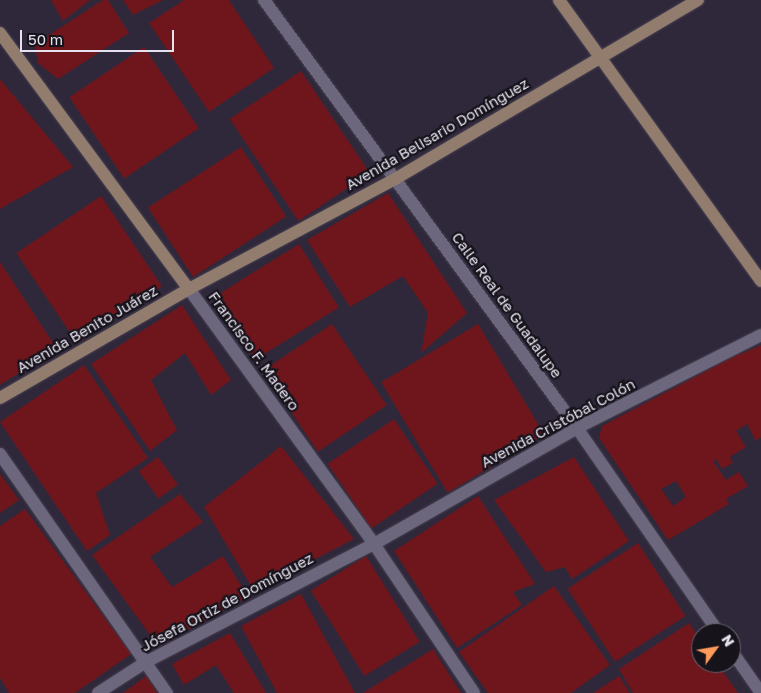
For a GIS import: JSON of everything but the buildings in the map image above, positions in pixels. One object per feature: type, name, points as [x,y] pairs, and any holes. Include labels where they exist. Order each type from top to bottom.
[{"type":"street","name":"Calle Real de Guadalupe","points":[[264,0],[577,428],[712,623]]},
{"type":"street","points":[[559,0],[761,281]]},
{"type":"street","name":"Avenida Belisario Domínguez","points":[[189,289],[395,179],[600,56],[698,0]]},
{"type":"street","name":"Francisco F. Madero","points":[[0,33],[374,544],[474,693]]},
{"type":"street","name":"Avenida Benito Juárez","points":[[0,398],[189,289]]},
{"type":"street","name":"Avenida Cristóbal Colón","points":[[374,544],[577,428],[761,336]]},
{"type":"street","points":[[0,454],[168,693]]},
{"type":"street","name":"Jósefa Ortiz de Domínguez","points":[[98,693],[146,662],[374,544]]},
{"type":"street","points":[[741,664],[761,693]]}]
